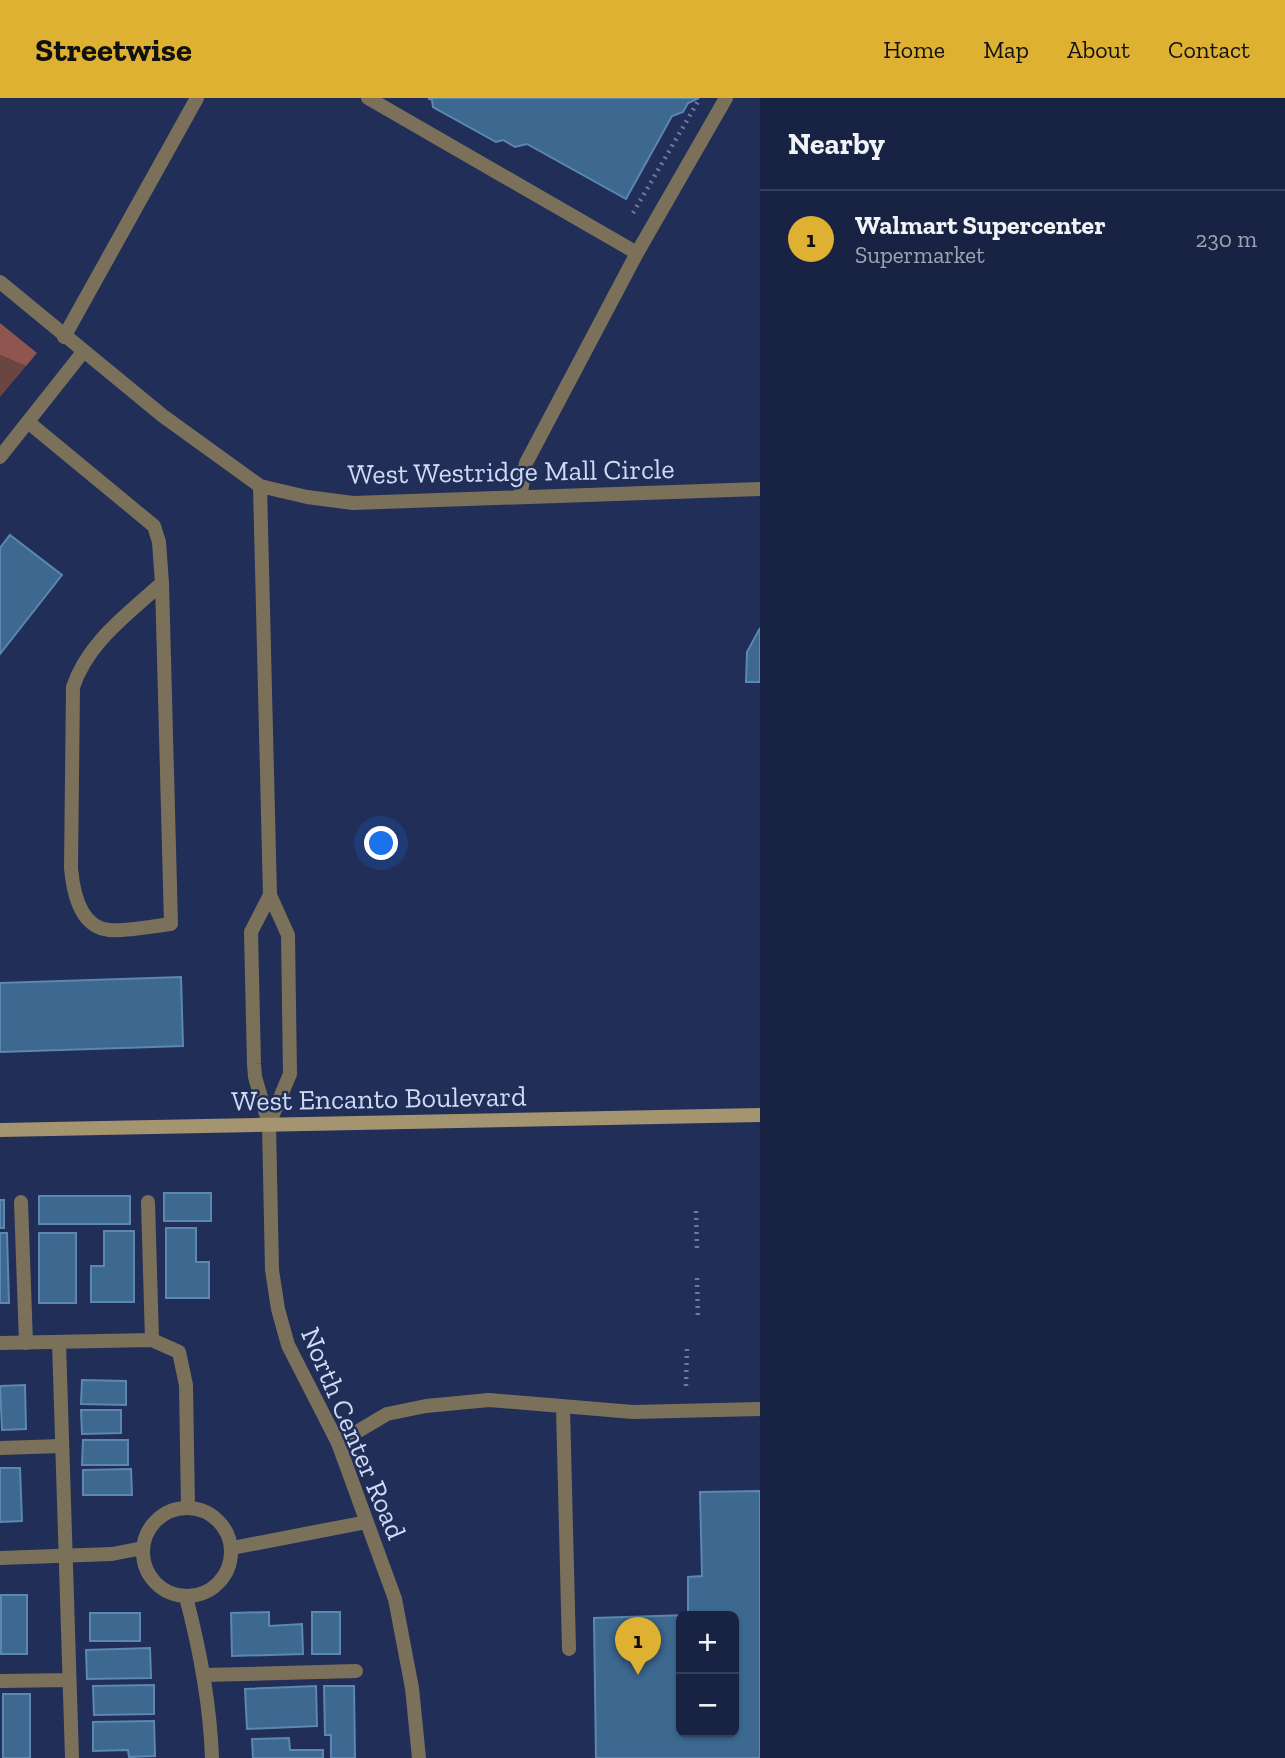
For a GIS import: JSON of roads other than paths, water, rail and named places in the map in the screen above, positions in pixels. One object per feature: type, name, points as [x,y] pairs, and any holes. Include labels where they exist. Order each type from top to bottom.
[{"type":"street","points":[[64,337],[197,98]]},
{"type":"street","points":[[368,98],[637,253]]},
{"type":"street","points":[[520,497],[526,463],[637,253],[726,98]]},
{"type":"street","name":"West Westridge Mall Circle","points":[[0,282],[163,416],[260,486],[307,497],[353,503],[760,488]]},
{"type":"street","points":[[0,457],[83,352]]},
{"type":"street","points":[[28,422],[154,526],[159,542],[162,583],[171,924],[108,930],[94,923],[73,894],[73,687],[79,668],[100,640],[162,583]]},
{"type":"street","points":[[260,486],[270,895],[288,935],[290,1073],[269,1124]]},
{"type":"street","points":[[269,1124],[255,1077],[251,932],[270,895]]},
{"type":"street","name":"West Encanto Boulevard","points":[[0,1130],[760,1115]]},
{"type":"street","name":"North Center Road","points":[[269,1124],[272,1270],[278,1309],[288,1345],[338,1443],[395,1599],[412,1688],[419,1758]]},
{"type":"street","points":[[21,1202],[26,1343]]},
{"type":"street","points":[[148,1202],[152,1340]]},
{"type":"street","points":[[0,1343],[152,1340],[179,1352],[186,1385],[188,1507]]},
{"type":"street","points":[[59,1342],[72,1758]]},
{"type":"street","points":[[338,1443],[387,1414],[426,1406],[489,1400],[633,1412],[760,1409]]},
{"type":"street","points":[[563,1408],[569,1649]]},
{"type":"street","points":[[0,1448],[62,1446]]},
{"type":"street","points":[[188,1507],[213,1515],[229,1535],[232,1548],[231,1562],[225,1576],[215,1588],[186,1597],[172,1594],[154,1581],[144,1562],[146,1535],[163,1514],[175,1509],[188,1507]]},
{"type":"street","points":[[232,1548],[367,1522]]},
{"type":"street","points":[[0,1558],[112,1554],[143,1548]]},
{"type":"street","points":[[186,1597],[204,1675],[211,1724],[212,1758]]},
{"type":"street","points":[[204,1675],[356,1671]]},
{"type":"street","points":[[0,1681],[69,1680]]},
{"type":"place","name":"Walmart Supercenter","points":[[638,1675]]}]
